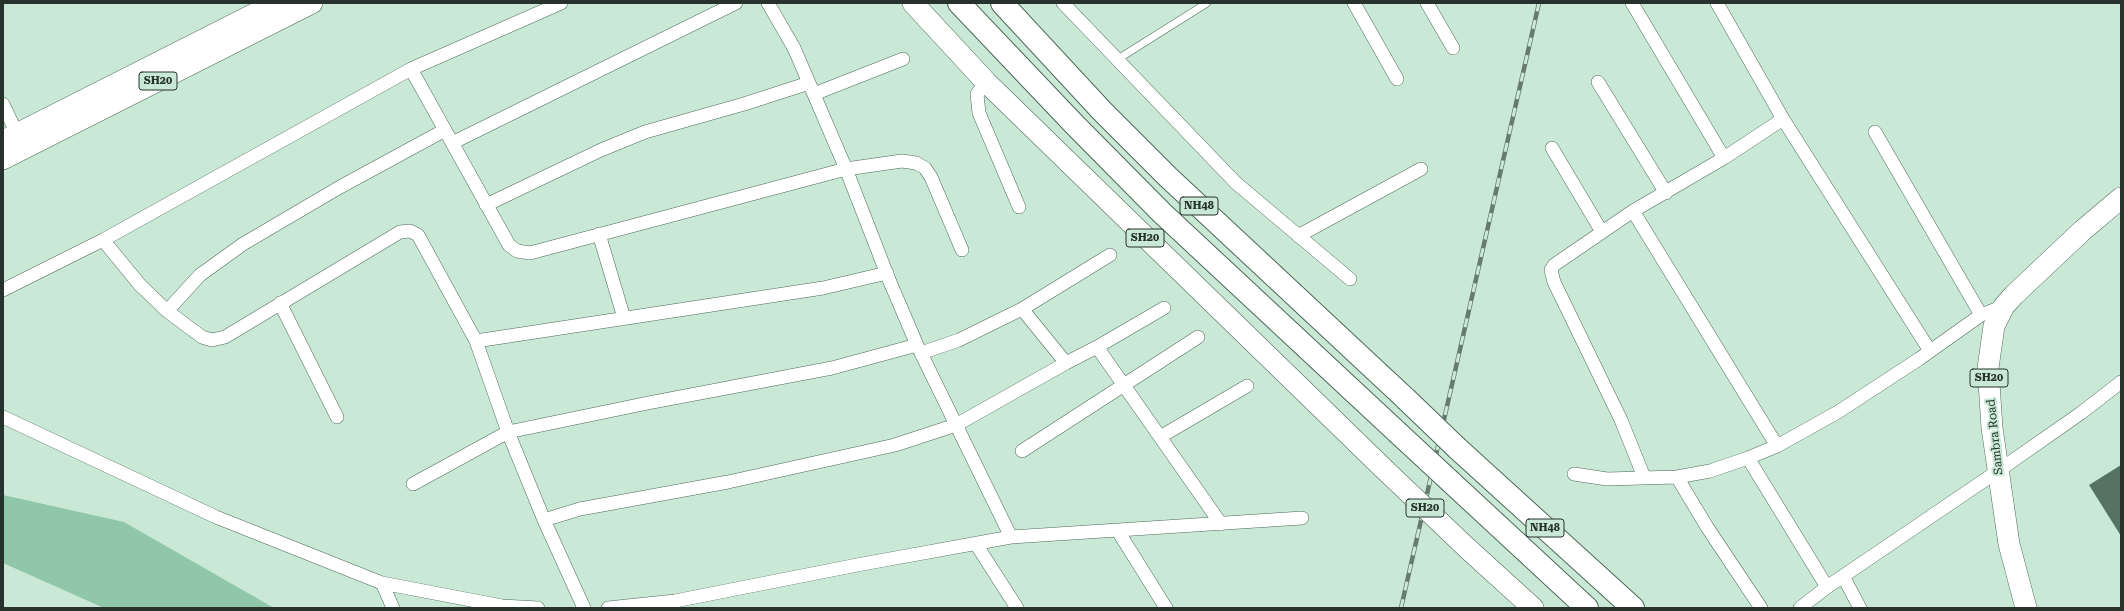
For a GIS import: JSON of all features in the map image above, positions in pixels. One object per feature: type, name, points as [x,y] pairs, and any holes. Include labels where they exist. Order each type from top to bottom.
[{"type":"highway","name":"NH48","points":[[959,3],[1073,123],[1162,213],[1587,608]]},
{"type":"highway","name":"NH48","points":[[1002,3],[1102,111],[1168,177],[1457,448],[1633,608]]},
{"type":"main road","name":"SH20","points":[[10,137],[276,3]]},
{"type":"main road","name":"SH20","points":[[3,160],[312,3]]},
{"type":"main road","name":"SH20","points":[[913,3],[986,82],[1466,548],[1533,608]]},
{"type":"main road","name":"Sambra Road","points":[[2026,608],[2009,544],[1992,428],[1988,368],[1994,326],[2004,306],[2082,230],[2121,198]]},
{"type":"street","points":[[3,290],[103,240],[411,69],[561,3]]},
{"type":"street","points":[[452,143],[736,3]]},
{"type":"street","points":[[768,3],[794,48],[846,169],[859,205],[919,349],[1011,537]]},
{"type":"street","points":[[1062,3],[1118,59],[1179,126],[1236,183],[1350,279]]},
{"type":"street","points":[[1354,3],[1397,79]]},
{"type":"street","points":[[1427,3],[1453,48]]},
{"type":"street","points":[[1632,3],[1724,158]]},
{"type":"street","points":[[1717,3],[1783,119],[1930,351]]},
{"type":"street","points":[[486,205],[601,150],[645,132],[737,106],[811,88],[903,59]]},
{"type":"street","points":[[411,69],[509,245],[517,251],[530,253],[846,169],[902,161],[916,163],[925,168],[932,177],[962,250]]},
{"type":"street","points":[[986,82],[977,94],[979,113],[1019,207]]},
{"type":"street","points":[[1598,82],[1666,194]]},
{"type":"street","points":[[3,104],[10,137]]},
{"type":"street","points":[[1644,477],[1621,420],[1551,276],[1551,270],[1554,265],[1633,211],[1666,194],[1783,119]]},
{"type":"street","points":[[167,311],[200,275],[244,244],[340,187],[445,130]]},
{"type":"street","points":[[1875,132],[1981,315]]},
{"type":"street","points":[[1552,148],[1602,232]]},
{"type":"street","points":[[1298,236],[1420,170]]},
{"type":"street","points":[[1633,211],[1777,446]]},
{"type":"street","points":[[103,240],[140,285],[167,311],[202,338],[212,340],[225,337],[400,232],[410,231],[418,235],[476,341],[508,432],[544,520],[584,608]]},
{"type":"street","points":[[599,234],[624,318]]},
{"type":"street","points":[[413,484],[508,432],[648,403],[832,368],[959,340],[1022,309],[1110,255]]},
{"type":"street","points":[[476,341],[823,288],[887,273]]},
{"type":"street","points":[[280,303],[338,416]]},
{"type":"street","points":[[1574,474],[1607,479],[1678,477],[1710,471],[1748,458],[1777,446],[1838,412],[1981,315],[2004,306]]},
{"type":"street","points":[[544,520],[580,508],[728,482],[888,447],[956,425],[1164,308]]},
{"type":"street","points":[[1022,309],[1066,363]]},
{"type":"street","points":[[1022,451],[1198,337]]},
{"type":"street","points":[[1097,347],[1221,524]]},
{"type":"street","points":[[1806,606],[1827,587],[1998,471],[2081,413],[2121,382]]},
{"type":"street","points":[[1160,437],[1247,386]]},
{"type":"street","points":[[3,417],[216,517],[382,583],[502,607],[538,608]]},
{"type":"street","points":[[1748,458],[1827,587]]},
{"type":"street","points":[[1678,477],[1707,527],[1761,608]]},
{"type":"street","points":[[608,608],[648,606],[857,565],[1011,537],[1302,518]]},
{"type":"street","points":[[1118,531],[1166,608]]},
{"type":"street","points":[[976,544],[1017,608]]},
{"type":"street","points":[[1843,576],[1860,608]]},
{"type":"street","points":[[382,583],[393,608]]},
{"type":"lane","points":[[1118,59],[1207,3]]},
{"type":"shaded area","points":[[3,495],[124,522],[274,608],[104,608],[3,563]]},
{"type":"building","points":[[2121,465],[2121,536],[2089,485]]},
{"type":"railway","points":[[1401,608],[1539,3]]}]
